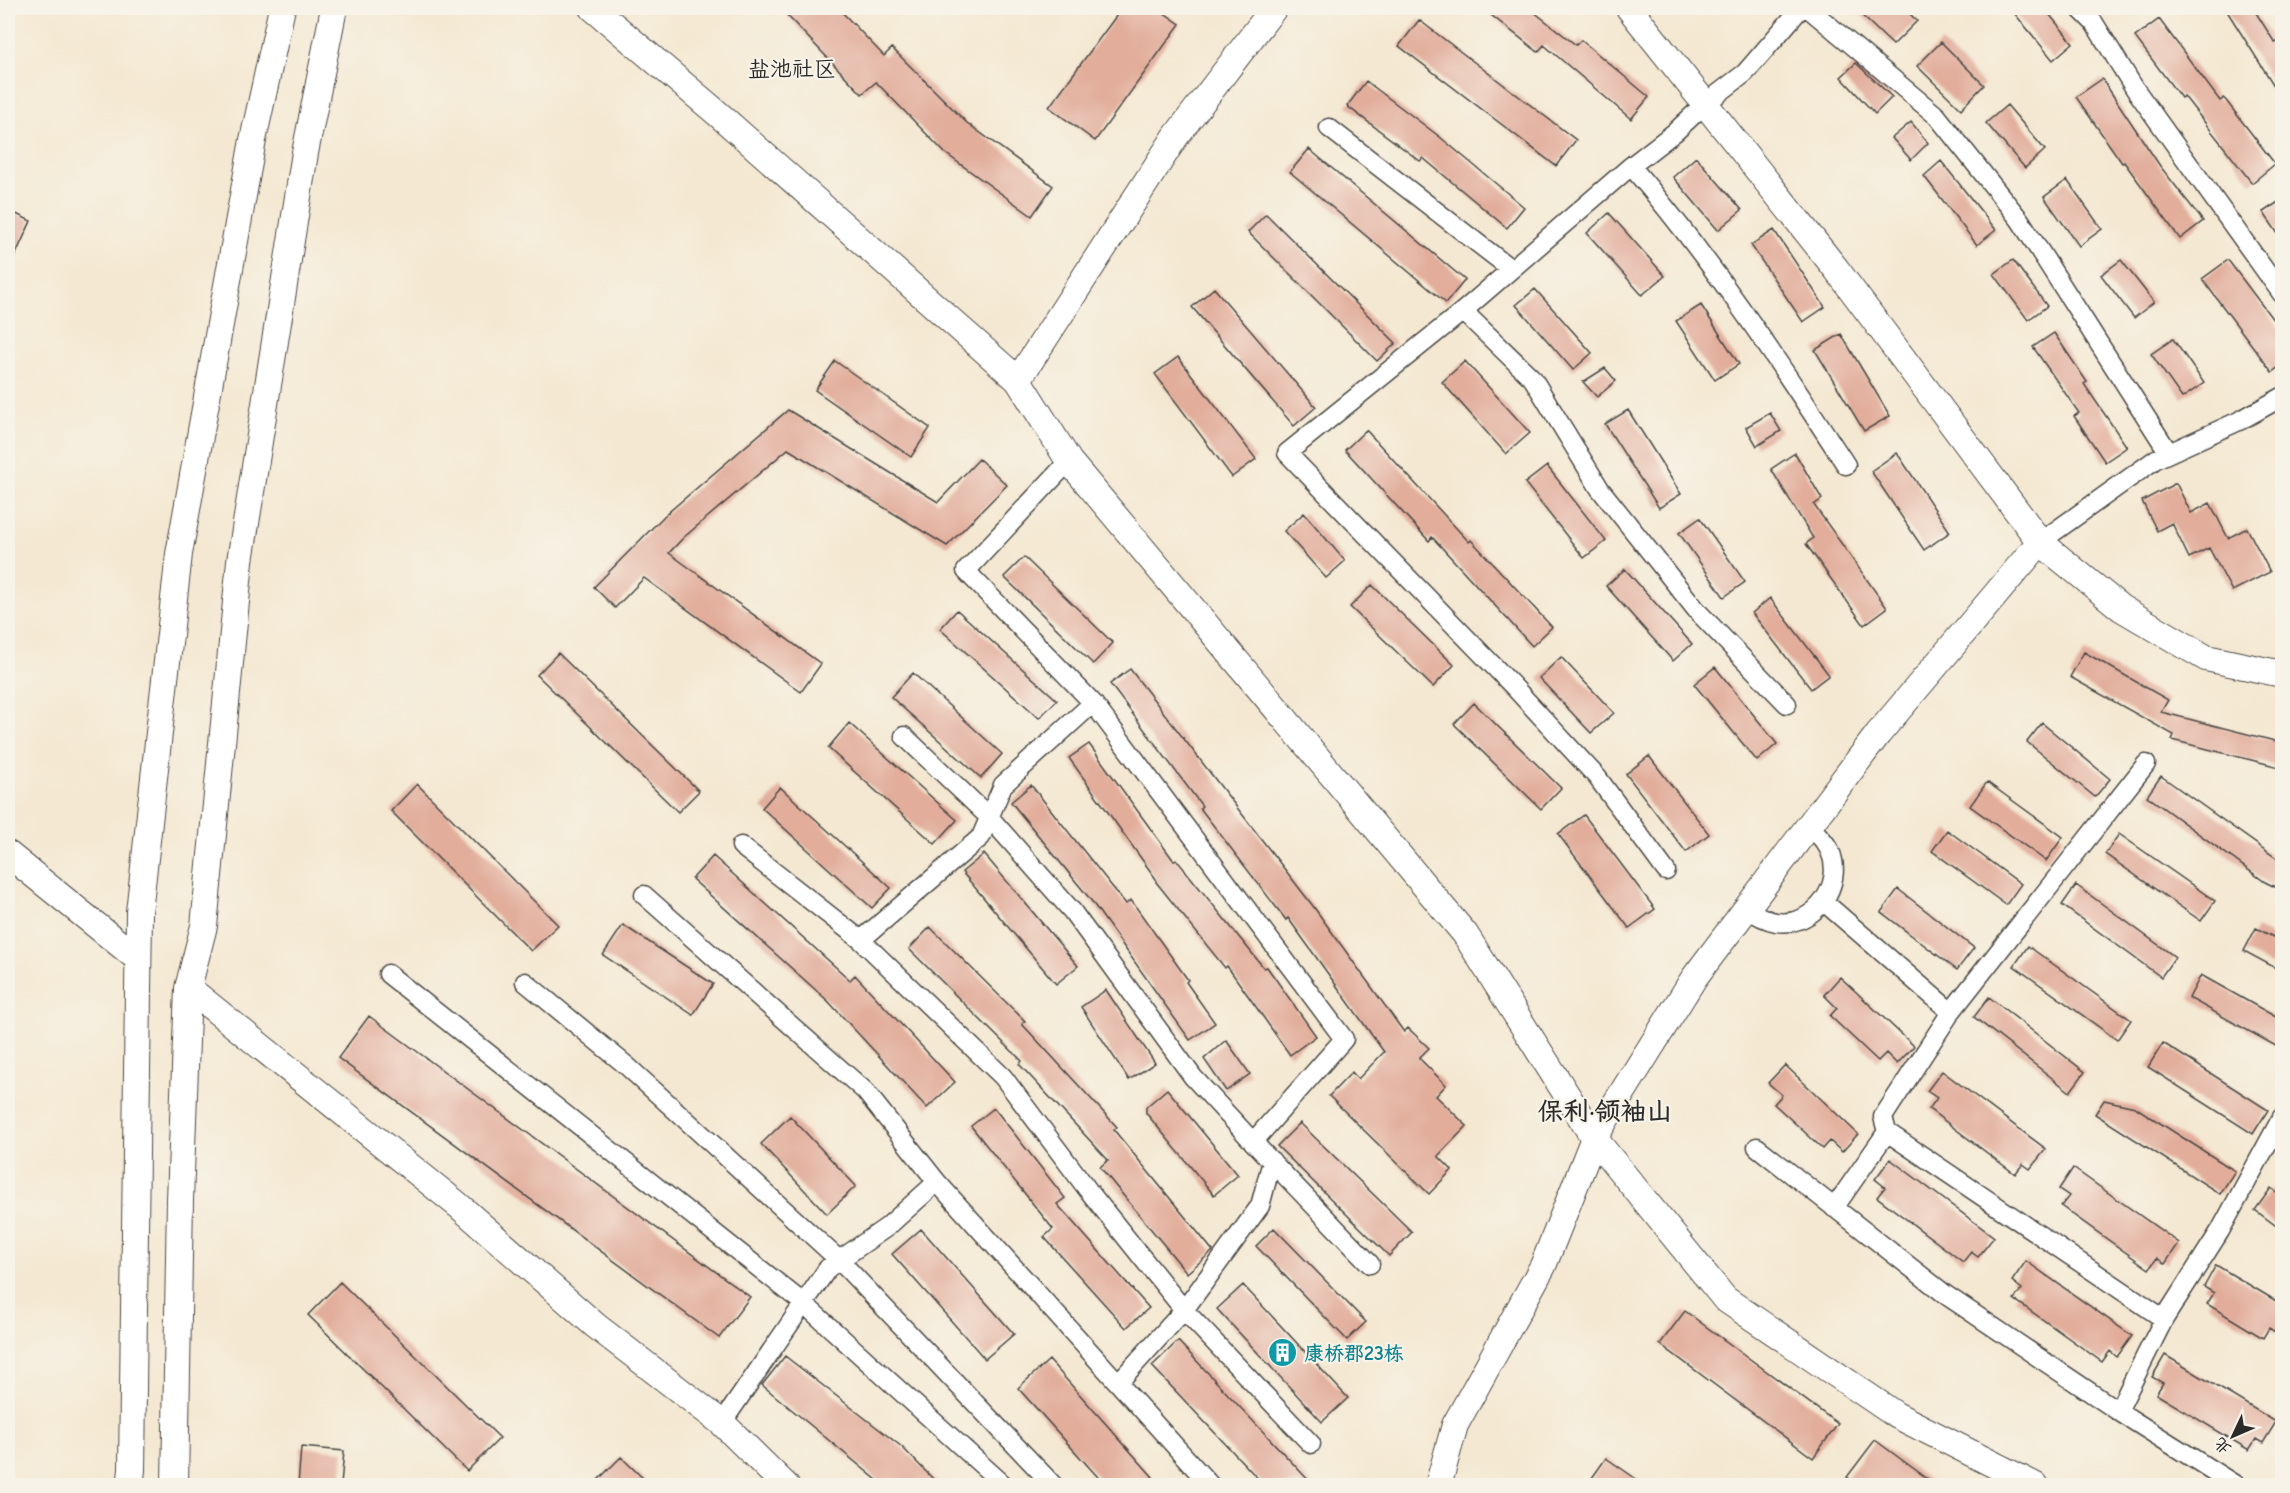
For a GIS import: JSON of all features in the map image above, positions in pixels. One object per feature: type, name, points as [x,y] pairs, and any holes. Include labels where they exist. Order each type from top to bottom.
[{"type":"street","points":[[130,1485],[138,912],[179,554],[253,140],[282,8]]},
{"type":"street","points":[[175,1485],[180,1200],[188,988],[204,926],[240,561],[305,153],[334,8]]},
{"type":"street","points":[[593,8],[717,113],[1018,380],[1070,461],[1465,934],[1594,1138],[1725,1299],[1896,1415],[2036,1485]]},
{"type":"street","points":[[1018,380],[1176,136],[1274,8]]},
{"type":"street","points":[[1629,8],[1837,270],[2040,542],[2121,609],[2206,658],[2283,674]]},
{"type":"street","points":[[1666,871],[1597,777],[1505,678],[1287,453],[1463,310],[1631,166],[1745,73],[1801,8]]},
{"type":"street","points":[[1808,8],[1937,116],[2020,220],[2169,453]]},
{"type":"street","points":[[2079,8],[2094,23],[2135,89],[2283,294]]},
{"type":"street","points":[[1329,128],[1511,269]]},
{"type":"street","points":[[1631,166],[1684,230],[1782,366],[1846,465]]},
{"type":"street","points":[[1463,310],[1533,379],[1600,489],[1698,612],[1787,704]]},
{"type":"street","points":[[1438,1485],[1455,1425],[1544,1266],[1594,1138],[1694,978],[1878,734],[2040,542],[2156,459],[2241,420],[2283,397]]},
{"type":"street","points":[[1070,461],[966,571],[1093,704],[1344,1039],[1253,1142]]},
{"type":"street","points":[[861,940],[981,837],[1004,785],[1093,704]]},
{"type":"street","points":[[904,736],[990,818],[1072,911],[1193,1077],[1370,1264]]},
{"type":"street","points":[[2146,764],[1951,1012],[1883,1117],[1887,1132],[2164,1318]]},
{"type":"street","points":[[1746,908],[1761,918],[1778,922],[1795,921],[1811,914],[1824,902],[1832,886],[1834,869],[1830,852],[1822,837],[1808,826]]},
{"type":"street","points":[[741,846],[861,940],[1003,1077],[1088,1190],[1185,1310],[1311,1444]]},
{"type":"street","points":[[8,855],[138,959]]},
{"type":"street","points":[[644,895],[865,1091],[937,1182],[1211,1485]]},
{"type":"street","points":[[1824,902],[1951,1012]]},
{"type":"street","points":[[388,974],[804,1303],[1005,1485]]},
{"type":"street","points":[[525,982],[627,1066],[839,1260],[1054,1485]]},
{"type":"street","points":[[188,988],[458,1205],[596,1326],[722,1423],[786,1485]]},
{"type":"street","points":[[2118,1411],[2164,1318],[2220,1231],[2283,1117]]},
{"type":"street","points":[[1834,1208],[1887,1132]]},
{"type":"street","points":[[1757,1147],[1946,1295],[2118,1411],[2236,1485]]},
{"type":"street","points":[[1118,1383],[1185,1310],[1260,1206],[1272,1161]]},
{"type":"street","points":[[722,1423],[828,1268],[887,1227],[937,1182]]},
{"type":"building","points":[[780,8],[838,8],[884,56],[892,48],[967,123],[1053,186],[1032,216],[945,153],[876,82],[862,94]]},
{"type":"building","points":[[1122,8],[1157,8],[1180,24],[1095,141],[1049,107]]},
{"type":"building","points":[[1482,8],[1529,8],[1576,45],[1581,40],[1649,97],[1631,119],[1544,45],[1538,52]]},
{"type":"building","points":[[1854,8],[1904,8],[1917,21],[1893,45]]},
{"type":"building","points":[[2010,8],[2044,8],[2073,43],[2053,60]]},
{"type":"building","points":[[2225,8],[2253,8],[2275,43],[2283,39],[2283,100]]},
{"type":"building","points":[[2159,19],[2220,101],[2224,98],[2275,164],[2252,183],[2184,96],[2181,98],[2135,37]]},
{"type":"building","points":[[1419,20],[1576,140],[1556,166],[1399,46]]},
{"type":"building","points":[[1941,42],[1984,85],[1961,109],[1917,66]]},
{"type":"building","points":[[1856,63],[1892,97],[1875,114],[1841,77]]},
{"type":"building","points":[[2102,79],[2160,166],[2203,221],[2180,239],[2124,162],[2122,163],[2076,97]]},
{"type":"building","points":[[1366,81],[1440,137],[1524,207],[1507,228],[1423,158],[1420,161],[1347,106]]},
{"type":"building","points":[[2007,105],[2045,150],[2025,168],[1986,123]]},
{"type":"building","points":[[1911,122],[1928,143],[1911,160],[1892,138]]},
{"type":"building","points":[[1309,149],[1465,280],[1446,303],[1290,172]]},
{"type":"building","points":[[1696,157],[1742,210],[1718,230],[1673,177]]},
{"type":"building","points":[[1941,161],[1996,230],[1977,245],[1924,176]]},
{"type":"building","points":[[2067,180],[2102,229],[2079,246],[2044,197]]},
{"type":"building","points":[[2283,199],[2283,241],[2263,212]]},
{"type":"building","points":[[8,210],[31,221],[8,271]]},
{"type":"building","points":[[1609,213],[1665,276],[1642,295],[1587,233]]},
{"type":"building","points":[[1266,214],[1396,343],[1377,361],[1248,232]]},
{"type":"building","points":[[1774,230],[1825,307],[1803,322],[1751,245]]},
{"type":"building","points":[[2013,260],[2047,306],[2028,320],[1994,274]]},
{"type":"building","points":[[2121,260],[2154,302],[2134,318],[2101,275]]},
{"type":"building","points":[[2228,260],[2283,333],[2283,364],[2272,372],[2202,279]]},
{"type":"building","points":[[1214,288],[1316,407],[1294,426],[1192,307]]},
{"type":"building","points":[[1535,289],[1592,353],[1573,370],[1516,305]]},
{"type":"building","points":[[1701,305],[1739,364],[1715,380],[1676,321]]},
{"type":"building","points":[[2054,333],[2087,382],[2084,384],[2127,447],[2105,462],[2074,416],[2079,413],[2033,347]]},
{"type":"building","points":[[1841,334],[1890,416],[1864,431],[1815,350]]},
{"type":"building","points":[[2173,339],[2204,383],[2182,398],[2151,354]]},
{"type":"building","points":[[1178,357],[1256,459],[1232,477],[1155,374]]},
{"type":"building","points":[[835,361],[930,428],[911,457],[815,390]]},
{"type":"building","points":[[1465,361],[1530,433],[1506,454],[1442,382]]},
{"type":"building","points":[[1605,368],[1616,381],[1597,397],[1583,382]]},
{"type":"building","points":[[788,410],[938,502],[979,459],[1007,485],[947,546],[788,449],[683,538],[669,553],[821,664],[801,692],[644,578],[615,608],[594,587],[664,516]]},
{"type":"building","points":[[1628,410],[1681,494],[1659,508],[1605,424]]},
{"type":"building","points":[[1770,413],[1781,431],[1757,446],[1746,427]]},
{"type":"building","points":[[1366,430],[1469,542],[1471,540],[1552,627],[1532,646],[1432,537],[1429,541],[1345,450]]},
{"type":"building","points":[[1795,453],[1822,499],[1814,505],[1887,608],[1864,625],[1806,544],[1813,538],[1771,469]]},
{"type":"building","points":[[1897,453],[1950,532],[1924,550],[1871,471]]},
{"type":"building","points":[[1547,466],[1606,541],[1584,558],[1525,483]]},
{"type":"building","points":[[2176,483],[2191,513],[2210,503],[2228,538],[2247,528],[2270,572],[2232,591],[2209,548],[2189,558],[2172,523],[2157,531],[2142,501]]},
{"type":"building","points":[[1304,513],[1345,561],[1326,578],[1284,531]]},
{"type":"building","points":[[1700,518],[1745,582],[1724,597],[1679,533]]},
{"type":"building","points":[[1024,557],[1113,643],[1093,664],[1004,577]]},
{"type":"building","points":[[1625,569],[1692,644],[1673,661],[1606,586]]},
{"type":"building","points":[[1372,585],[1454,665],[1433,687],[1350,607]]},
{"type":"building","points":[[1770,598],[1829,675],[1811,689],[1752,613]]},
{"type":"building","points":[[957,610],[1057,700],[1039,718],[940,629]]},
{"type":"building","points":[[2084,652],[2168,700],[2161,712],[2283,743],[2283,768],[2172,740],[2174,735],[2070,677]]},
{"type":"building","points":[[558,653],[699,791],[678,812],[537,675]]},
{"type":"building","points":[[1561,657],[1614,713],[1591,733],[1539,678]]},
{"type":"building","points":[[1715,667],[1777,744],[1757,761],[1694,684]]},
{"type":"building","points":[[1130,669],[1313,906],[1404,1032],[1408,1028],[1429,1048],[1419,1058],[1446,1085],[1436,1096],[1467,1126],[1438,1156],[1452,1170],[1429,1194],[1329,1096],[1352,1072],[1358,1079],[1384,1052],[1288,918],[1286,920],[1200,808],[1202,806],[1110,684]]},
{"type":"building","points":[[913,673],[1002,754],[981,778],[891,697]]},
{"type":"building","points":[[1474,703],[1561,788],[1541,809],[1454,724]]},
{"type":"building","points":[[849,723],[957,820],[935,844],[828,748]]},
{"type":"building","points":[[2042,723],[2110,779],[2095,797],[2027,742]]},
{"type":"building","points":[[1089,744],[1174,861],[1176,859],[1264,968],[1267,967],[1316,1036],[1290,1055],[1227,966],[1225,968],[1156,882],[1069,758]]},
{"type":"building","points":[[1649,756],[1709,834],[1686,852],[1626,774]]},
{"type":"building","points":[[2161,776],[2283,863],[2283,891],[2265,882],[2147,796]]},
{"type":"building","points":[[1987,782],[2063,837],[2046,861],[1970,806]]},
{"type":"building","points":[[417,784],[558,925],[531,951],[391,811]]},
{"type":"building","points":[[1031,785],[1126,904],[1131,900],[1188,980],[1186,982],[1215,1023],[1190,1040],[1090,899],[1011,802]]},
{"type":"building","points":[[780,787],[891,888],[872,908],[762,808]]},
{"type":"building","points":[[1584,815],[1655,909],[1629,928],[1558,834]]},
{"type":"building","points":[[1947,830],[2021,884],[2006,905],[1932,851]]},
{"type":"building","points":[[2119,834],[2215,901],[2201,921],[2105,854]]},
{"type":"building","points":[[984,854],[1078,966],[1056,984],[962,872]]},
{"type":"building","points":[[713,856],[850,980],[855,975],[955,1082],[927,1108],[828,1001],[692,879]]},
{"type":"building","points":[[2076,885],[2175,957],[2161,977],[2062,905]]},
{"type":"building","points":[[1898,889],[1974,948],[1957,970],[1881,912]]},
{"type":"building","points":[[623,925],[713,984],[693,1015],[603,955]]},
{"type":"building","points":[[930,927],[1025,1021],[1022,1024],[1117,1127],[1114,1130],[1213,1251],[1187,1273],[1100,1167],[1108,1160],[1019,1064],[1022,1061],[909,949]]},
{"type":"building","points":[[2256,928],[2283,942],[2283,972],[2244,951]]},
{"type":"building","points":[[2028,946],[2131,1020],[2117,1040],[2014,966]]},
{"type":"building","points":[[2201,975],[2283,1021],[2283,1050],[2189,998]]},
{"type":"building","points":[[1840,977],[1914,1046],[1897,1064],[1886,1053],[1878,1061],[1830,1016],[1837,1008],[1824,995]]},
{"type":"building","points":[[1106,990],[1155,1063],[1129,1080],[1081,1007]]},
{"type":"building","points":[[1989,997],[2085,1072],[2070,1092],[1974,1017]]},
{"type":"building","points":[[369,1016],[750,1297],[719,1338],[338,1058]]},
{"type":"building","points":[[1226,1040],[1250,1074],[1226,1091],[1204,1059]]},
{"type":"building","points":[[2163,1043],[2268,1110],[2253,1134],[2148,1067]]},
{"type":"building","points":[[1785,1065],[1858,1134],[1842,1152],[1830,1141],[1823,1149],[1774,1104],[1782,1095],[1768,1083]]},
{"type":"building","points":[[1942,1071],[2046,1149],[2030,1169],[2023,1164],[2015,1174],[1929,1109],[1937,1098],[1927,1091]]},
{"type":"building","points":[[1167,1089],[1238,1175],[1214,1195],[1146,1113],[1146,1107]]},
{"type":"building","points":[[2104,1100],[2135,1107],[2235,1171],[2220,1194],[2095,1114]]},
{"type":"building","points":[[994,1108],[1065,1198],[1057,1204],[1149,1308],[1126,1328],[1044,1237],[1053,1229],[971,1126]]},
{"type":"building","points":[[790,1116],[856,1186],[827,1214],[761,1144]]},
{"type":"building","points":[[1300,1123],[1412,1232],[1389,1256],[1277,1146]]},
{"type":"building","points":[[1890,1159],[1994,1237],[1978,1257],[1971,1252],[1963,1262],[1877,1197],[1885,1187],[1875,1179]]},
{"type":"building","points":[[2073,1168],[2179,1243],[2165,1264],[2157,1258],[2149,1269],[2061,1206],[2069,1196],[2059,1189]]},
{"type":"building","points":[[2271,1188],[2283,1197],[2283,1231],[2255,1210]]},
{"type":"building","points":[[1274,1228],[1366,1322],[1347,1340],[1256,1246]]},
{"type":"building","points":[[921,1229],[1014,1334],[985,1359],[892,1254]]},
{"type":"building","points":[[2026,1261],[2132,1336],[2117,1357],[2110,1351],[2102,1362],[2014,1299],[2022,1289],[2012,1281]]},
{"type":"building","points":[[2216,1265],[2283,1305],[2283,1337],[2269,1328],[2263,1338],[2207,1304],[2214,1293],[2204,1287]]},
{"type":"building","points":[[340,1282],[500,1438],[467,1471],[308,1315]]},
{"type":"building","name":"康桥郡23栋","points":[[1243,1285],[1348,1398],[1322,1422],[1217,1309]]},
{"type":"building","points":[[1685,1311],[1838,1424],[1813,1458],[1660,1344]]},
{"type":"building","points":[[1178,1341],[1313,1485],[1264,1485],[1152,1366]]},
{"type":"building","points":[[2165,1355],[2276,1422],[2263,1443],[2256,1439],[2249,1450],[2156,1394],[2163,1383],[2152,1377]]},
{"type":"building","points":[[785,1356],[902,1447],[939,1485],[883,1485],[762,1385]]},
{"type":"building","points":[[1049,1360],[1153,1477],[1143,1485],[1105,1485],[1018,1388]]},
{"type":"building","points":[[1875,1440],[1936,1485],[1858,1485],[1847,1477]]},
{"type":"building","points":[[301,1447],[344,1451],[341,1485],[298,1485]]},
{"type":"building","points":[[621,1457],[650,1485],[593,1485]]},
{"type":"building","points":[[1606,1458],[1645,1485],[1587,1485]]},
{"type":"place","name":"康桥郡23栋","points":[[1283,1353]]},
{"type":"district","name":"盐池社区","points":[[792,68]]},
{"type":"district","name":"保利·领袖山","points":[[1605,1111]]}]
